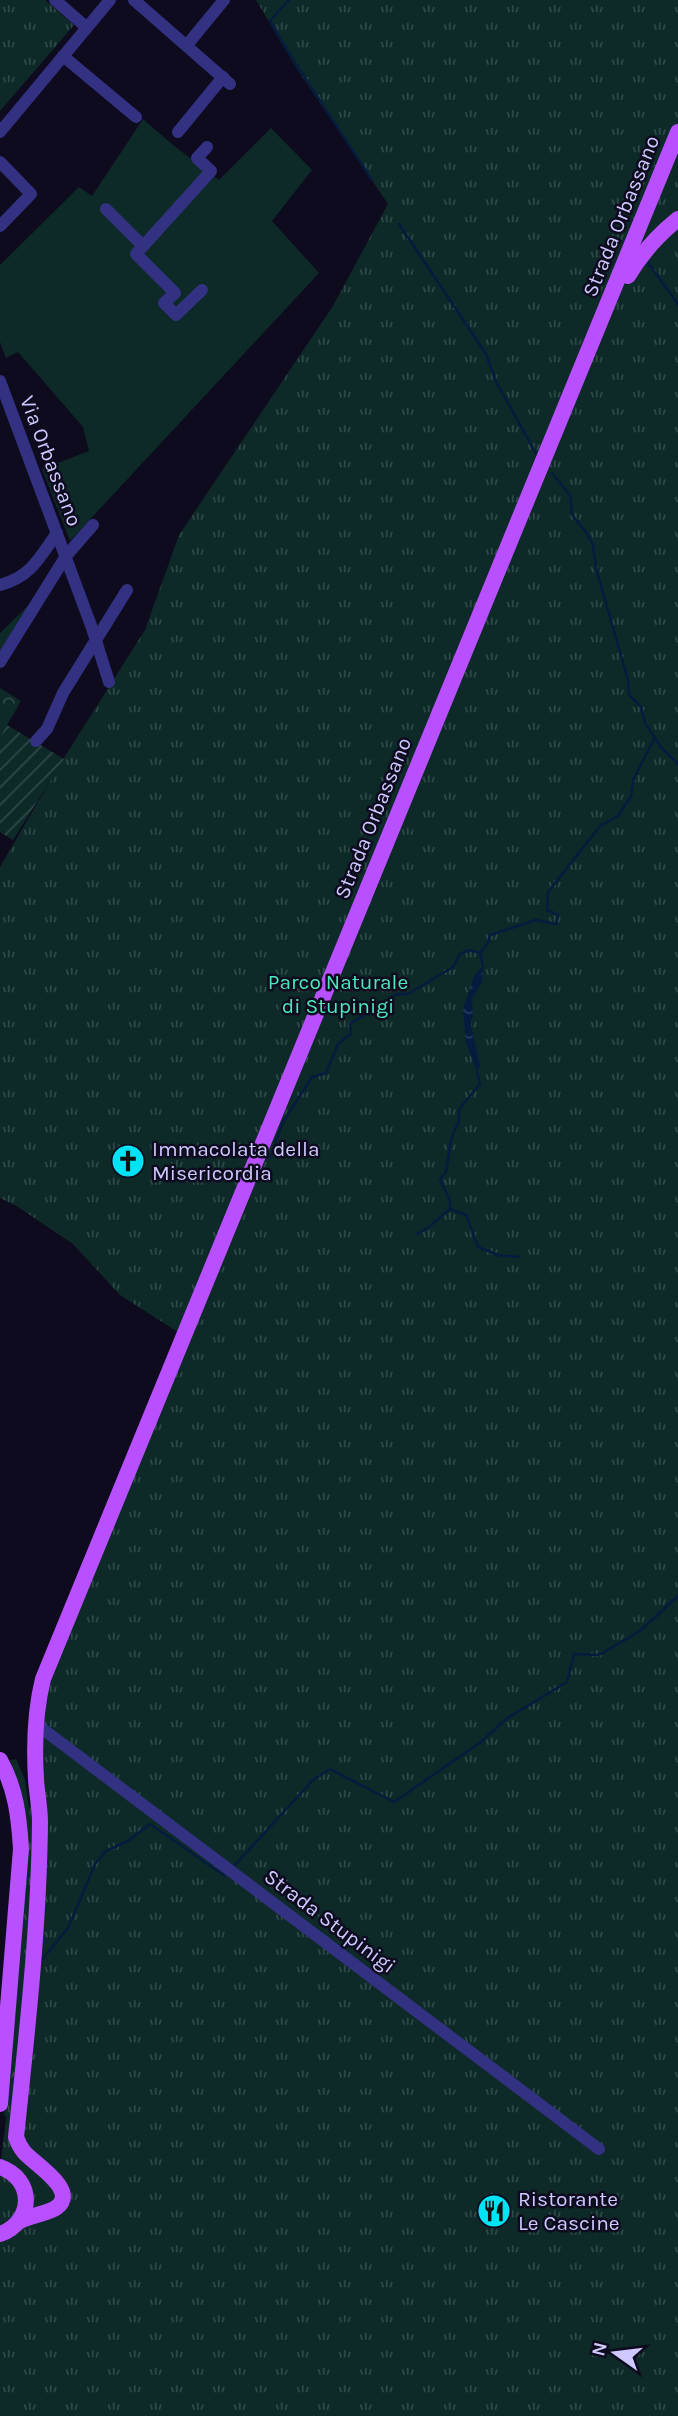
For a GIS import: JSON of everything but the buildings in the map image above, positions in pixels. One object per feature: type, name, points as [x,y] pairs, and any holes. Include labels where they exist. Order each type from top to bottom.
[{"type":"main road","name":"Strada Orbassano","points":[[36,1724],[37,1702],[55,1648],[603,317],[630,262],[645,213],[678,132]]},
{"type":"main road","points":[[645,213],[648,223],[655,226],[678,218]]},
{"type":"main road","name":"Strada Orbassano","points":[[630,262],[678,218]]},
{"type":"main road","points":[[20,2221],[33,2214],[56,2209],[63,2194],[60,2186],[22,2150],[16,2137],[36,1911],[40,1819],[36,1778],[36,1724]]},
{"type":"main road","points":[[0,1760],[14,1791],[21,1849],[0,2104]]},
{"type":"main road","points":[[0,2150],[4,2168],[17,2176],[24,2186],[27,2198],[26,2210],[20,2221],[1,2235]]},
{"type":"main road","points":[[27,2198],[33,2206],[47,2211]]},
{"type":"street","points":[[55,0],[86,27]]},
{"type":"street","points":[[0,132],[110,0]]},
{"type":"street","points":[[134,0],[226,80],[178,132]]},
{"type":"street","points":[[187,46],[224,0]]},
{"type":"street","points":[[63,56],[136,117]]},
{"type":"street","points":[[202,290],[176,315],[164,303],[175,293],[136,254],[211,171],[197,158],[207,147]]},
{"type":"street","points":[[0,162],[31,194],[0,226]]},
{"type":"street","points":[[106,209],[143,246]]},
{"type":"street","name":"Via Orbassano","points":[[1,385],[66,556],[109,682]]},
{"type":"street","points":[[66,556],[93,525]]},
{"type":"street","points":[[0,585],[16,580],[34,565],[57,533]]},
{"type":"street","name":"Via Orbassano","points":[[0,662],[66,556]]},
{"type":"street","points":[[36,741],[47,729],[63,693],[127,590]]},
{"type":"street","name":"Strada Stupinigi","points":[[36,1724],[599,2149]]},
{"type":"green space","points":[[0,0],[45,0],[74,25],[0,111]]},
{"type":"green space","name":"Parco Naturale di Stupinigi","points":[[256,0],[678,0],[678,2416],[0,2416],[0,2168],[13,2063],[39,1698],[184,1336],[120,1295],[73,1244],[0,1198],[0,867],[62,761],[145,630],[179,535],[333,306],[388,204],[297,69]]},
{"type":"green space","points":[[143,119],[219,180],[271,128],[312,170],[272,221],[319,273],[70,541],[42,469],[89,451],[83,427],[18,352],[6,358],[0,342],[0,265],[79,187],[92,196]]},
{"type":"green space","points":[[39,595],[0,660],[0,633]]},
{"type":"green space","points":[[0,688],[21,701],[0,737]]},
{"type":"green space","points":[[7,725],[64,759],[13,840],[0,832],[0,737]]},
{"type":"green space","points":[[16,1759],[25,1780],[33,1837],[11,2122],[4,2115],[18,1975],[22,1796],[10,1760]]},
{"type":"water","points":[[483,966],[482,982],[472,999],[471,1025],[480,1066],[477,1072],[466,1043],[463,1008],[475,974]]},
{"type":"waterway","points":[[289,0],[270,21],[372,180]]},
{"type":"waterway","points":[[399,224],[486,354],[496,382],[537,455]]},
{"type":"waterway","points":[[648,258],[648,263],[678,304]]},
{"type":"waterway","points":[[552,473],[570,495],[572,515],[593,545],[596,568],[628,680],[629,695],[641,707],[645,723],[661,747],[678,764]]},
{"type":"waterway","points":[[270,1158],[283,1122],[312,1077],[326,1073],[338,1044],[351,1034],[350,1024],[397,994],[408,994],[453,967],[460,954],[469,950],[480,953],[488,943],[490,935],[536,920],[556,924],[558,915],[547,910],[548,892],[600,826],[618,816],[631,796],[634,778],[655,737]]},
{"type":"waterway","points":[[480,953],[483,966]]},
{"type":"waterway","points":[[417,1234],[450,1209],[450,1201],[440,1179],[446,1172],[451,1139],[459,1121],[459,1109],[480,1084],[477,1072]]},
{"type":"waterway","points":[[450,1209],[466,1215],[478,1247],[498,1255],[519,1257]]},
{"type":"waterway","points":[[234,1866],[313,1780],[330,1769],[394,1802],[481,1742],[506,1719],[567,1682],[574,1654],[599,1655],[640,1631],[678,1596]]},
{"type":"waterway","points":[[40,1962],[68,1928],[95,1864],[106,1851],[128,1841],[150,1824],[225,1876]]},
{"type":"place","name":"Immacolata della Misericordia","points":[[128,1161]]},
{"type":"place","name":"Ristorante Le Cascine","points":[[494,2211]]}]
